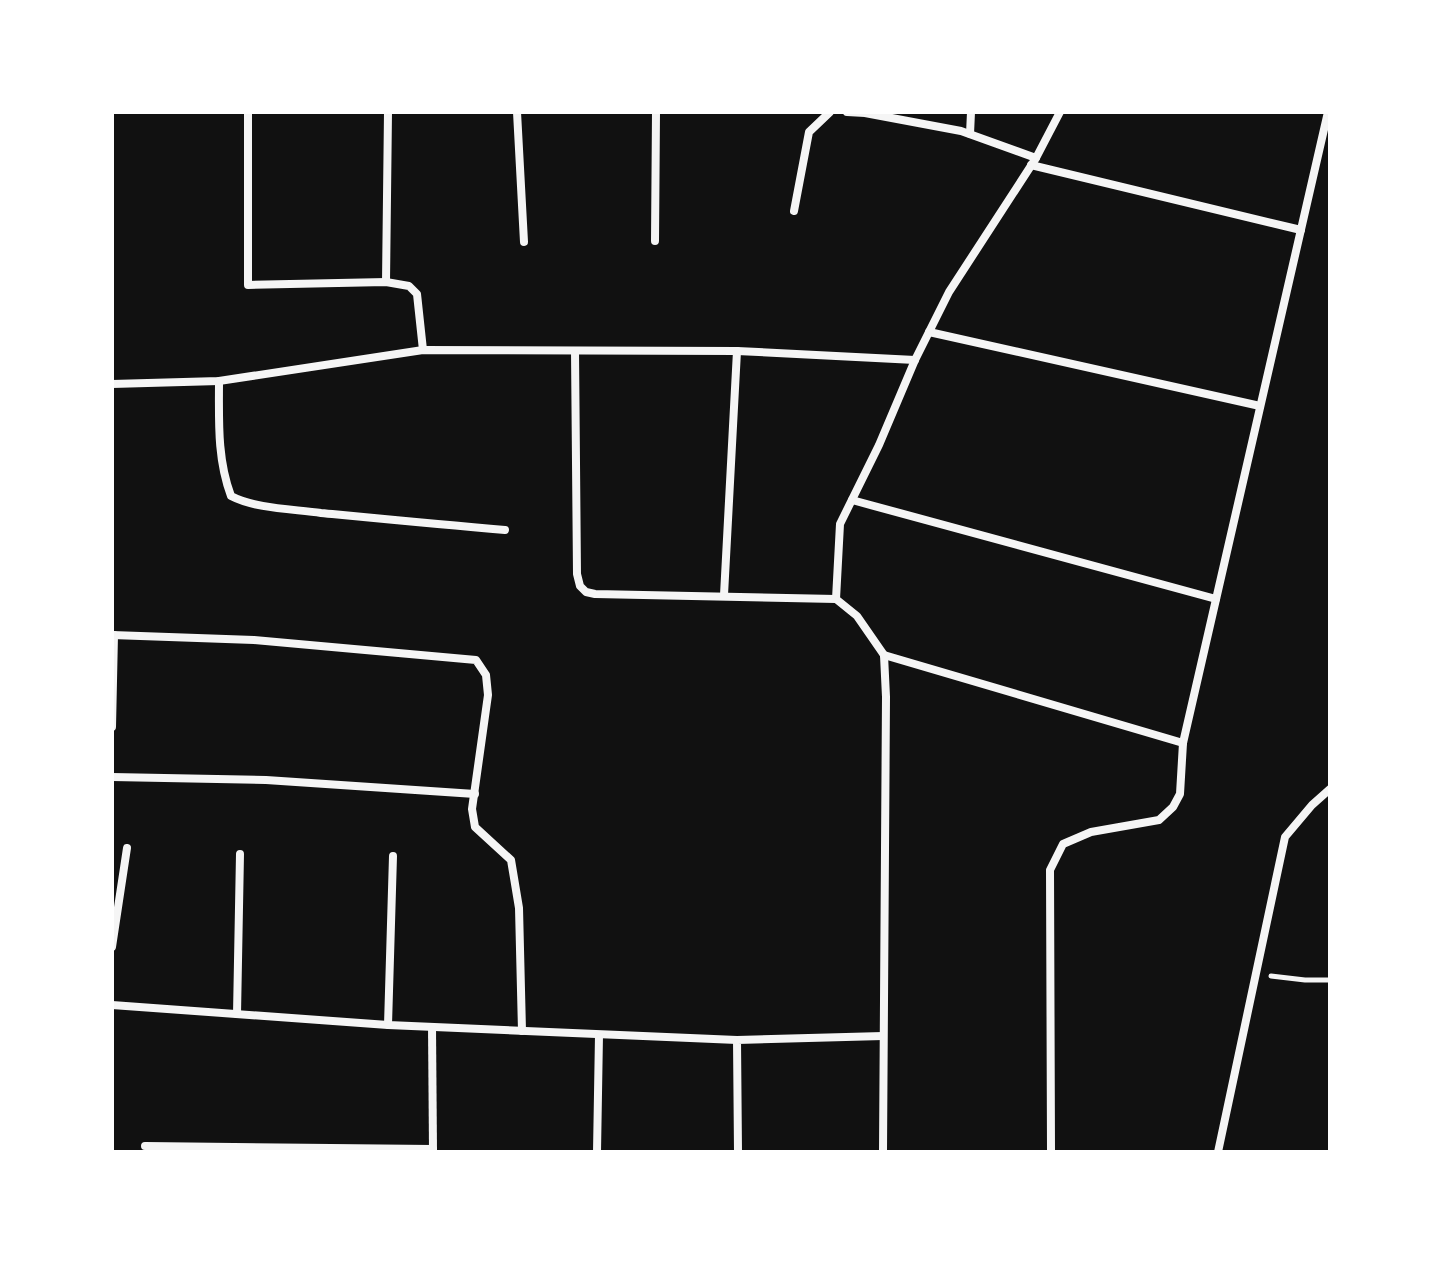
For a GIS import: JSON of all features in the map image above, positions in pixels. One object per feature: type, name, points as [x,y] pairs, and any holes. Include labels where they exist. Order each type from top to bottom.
[{"type":"street","points":[[248,112],[248,285],[386,282],[409,286],[417,294],[423,350]]},
{"type":"street","points":[[386,282],[388,112]]},
{"type":"street","points":[[517,112],[524,242]]},
{"type":"street","points":[[655,241],[656,112]]},
{"type":"street","points":[[794,211],[809,132],[830,112]]},
{"type":"street","points":[[847,112],[970,134],[1033,161],[1301,230]]},
{"type":"street","points":[[970,134],[971,112]]},
{"type":"street","points":[[836,599],[840,524],[879,445],[915,360],[949,292],[1033,161],[1060,112]]},
{"type":"street","points":[[1051,1152],[1050,870],[1063,844],[1091,832],[1159,820],[1173,807],[1180,794],[1183,743],[1328,112]]},
{"type":"street","points":[[929,332],[1260,406]]},
{"type":"street","points":[[112,384],[219,381],[423,350],[737,351],[915,360]]},
{"type":"street","points":[[575,351],[576,563],[580,586],[586,592],[836,599],[857,616],[884,655],[883,1152]]},
{"type":"street","points":[[724,595],[737,351]]},
{"type":"street","points":[[219,381],[220,443],[225,479],[231,496],[243,503],[422,524],[505,530]]},
{"type":"street","points":[[852,500],[1216,599]]},
{"type":"street","points":[[112,727],[113,635],[254,640],[476,660],[486,675],[488,695],[472,809],[475,827],[511,860],[519,908],[522,1031]]},
{"type":"street","points":[[884,655],[1183,743]]},
{"type":"street","points":[[112,777],[266,780],[475,794]]},
{"type":"street","points":[[1218,1152],[1285,837],[1330,789]]},
{"type":"street","points":[[112,947],[127,848]]},
{"type":"street","points":[[237,1014],[240,854]]},
{"type":"street","points":[[388,1025],[393,856]]},
{"type":"street","points":[[112,1005],[388,1025],[599,1035],[737,1040],[883,1036]]},
{"type":"street","points":[[145,1146],[433,1150],[432,1027]]},
{"type":"street","points":[[597,1152],[599,1035]]},
{"type":"street","points":[[737,1040],[738,1152]]},
{"type":"path","points":[[1256,973],[1330,980]]}]
